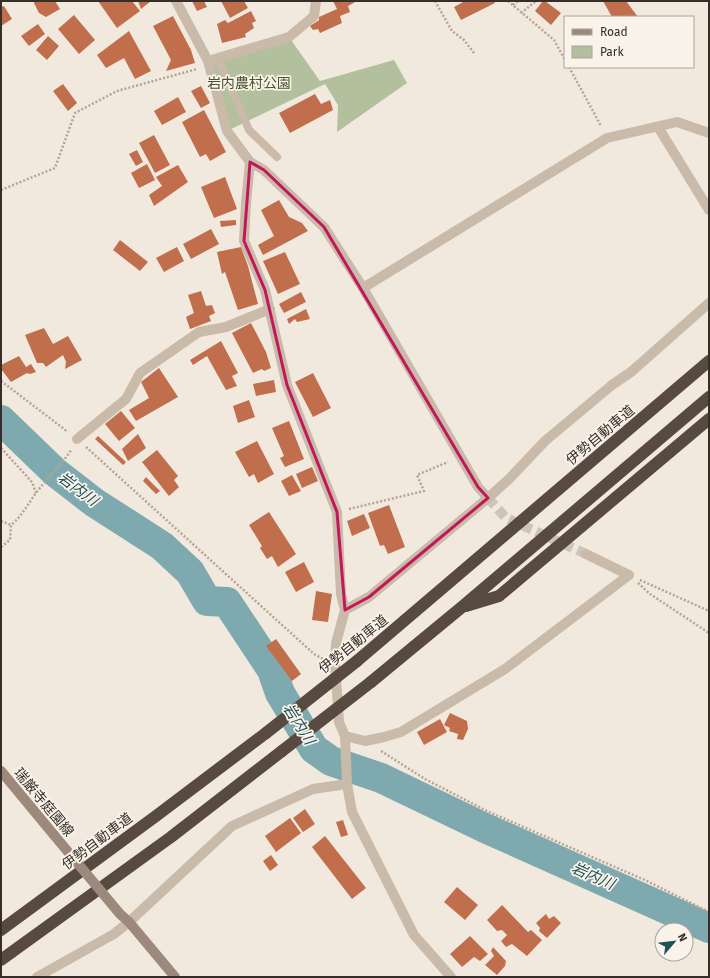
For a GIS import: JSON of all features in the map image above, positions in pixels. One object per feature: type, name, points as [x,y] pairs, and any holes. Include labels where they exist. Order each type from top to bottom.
[{"type":"highway","name":"伊勢自動車道","points":[[1,930],[150,821],[266,733],[357,661],[709,361]]},
{"type":"highway","points":[[1,960],[171,837],[371,682],[462,607],[709,397]]},
{"type":"highway","points":[[462,607],[499,596],[709,419]]},
{"type":"main road","name":"瑞厳寺庭園線","points":[[1,771],[120,914],[129,922],[175,977]]},
{"type":"street","points":[[176,1],[208,61],[227,131],[250,162],[264,170],[324,227],[363,288],[478,487],[488,498]]},
{"type":"street","points":[[208,61],[289,36],[314,16],[316,1]]},
{"type":"street","points":[[363,288],[607,138],[677,122],[709,133]]},
{"type":"street","points":[[658,127],[709,210]]},
{"type":"street","points":[[250,162],[244,241],[265,290],[287,385],[336,512],[341,594],[345,610],[336,643],[335,664],[340,722],[345,736],[347,784],[352,812],[414,935],[451,977]]},
{"type":"street","points":[[345,610],[369,597],[488,498],[509,479],[545,441],[612,385],[631,372],[709,303]]},
{"type":"street","points":[[77,439],[126,399],[140,373],[199,332],[226,327],[270,309]]},
{"type":"street","points":[[345,736],[365,741],[401,732],[505,669],[629,575],[586,554]]},
{"type":"street","points":[[37,977],[114,934],[129,922],[232,826],[313,789],[347,784]]},
{"type":"lane","points":[[218,58],[249,130],[277,157]]},
{"type":"path","points":[[435,1],[452,31],[464,40],[474,53]]},
{"type":"path","points":[[508,1],[554,40],[564,58]]},
{"type":"path","points":[[513,5],[518,1]]},
{"type":"path","points":[[522,13],[536,1]]},
{"type":"path","points":[[1,190],[55,168],[75,113],[117,91],[197,69],[208,61]]},
{"type":"path","points":[[569,68],[607,138]]},
{"type":"path","points":[[1,381],[77,439],[314,654],[335,664]]},
{"type":"path","points":[[11,525],[18,520],[36,493],[64,462],[77,439]]},
{"type":"path","points":[[1,448],[32,482],[36,493]]},
{"type":"path","points":[[336,512],[424,491],[417,475],[448,462]]},
{"type":"path","points":[[1,521],[11,525]]},
{"type":"path","points":[[1,547],[10,540],[11,525]]},
{"type":"path","points":[[629,575],[709,611]]},
{"type":"path","points":[[629,575],[650,594],[709,633]]},
{"type":"path","points":[[365,741],[425,779],[487,811],[647,881],[709,912]]},
{"type":"highlighted area","points":[[250,162],[264,170],[324,227],[478,487],[488,498],[369,597],[345,610],[337,512],[287,385],[265,290],[244,241]]},
{"type":"green space","name":"岩内農村公園","points":[[289,37],[320,81],[394,60],[407,83],[337,132],[338,105],[325,84],[227,131],[208,61]]},
{"type":"building","points":[[35,1],[55,1],[60,9],[46,17],[39,13],[34,3]]},
{"type":"building","points":[[98,1],[132,1],[140,11],[117,28]]},
{"type":"building","points":[[138,1],[151,1],[141,9]]},
{"type":"building","points":[[192,1],[204,1],[207,7],[197,11]]},
{"type":"building","points":[[221,1],[244,1],[248,8],[230,18]]},
{"type":"building","points":[[333,1],[357,1],[348,6],[350,12],[340,16],[342,23],[320,33],[318,29],[313,30],[310,26],[319,20],[319,17],[337,9]]},
{"type":"building","points":[[465,1],[494,1],[495,3],[461,20],[454,7]]},
{"type":"building","points":[[543,1],[561,13],[551,25],[535,11]]},
{"type":"building","points":[[603,1],[626,1],[637,16],[611,16]]},
{"type":"building","points":[[4,6],[12,19],[1,26],[1,7]]},
{"type":"building","points":[[251,11],[256,21],[252,23],[254,28],[245,34],[246,37],[222,43],[217,24],[225,20],[228,23]]},
{"type":"building","points":[[74,15],[95,40],[79,54],[58,29]]},
{"type":"building","points":[[173,16],[191,50],[195,63],[166,71],[171,60],[153,26]]},
{"type":"building","points":[[38,24],[45,34],[29,46],[21,36]]},
{"type":"building","points":[[129,31],[151,71],[135,79],[124,58],[106,68],[97,55]]},
{"type":"building","points":[[48,36],[59,46],[47,60],[36,50]]},
{"type":"building","points":[[63,84],[77,103],[68,111],[53,91]]},
{"type":"building","points":[[201,86],[210,103],[201,108],[191,91]]},
{"type":"building","points":[[315,94],[321,104],[330,100],[333,110],[290,133],[279,113]]},
{"type":"building","points":[[178,97],[186,112],[162,125],[154,111]]},
{"type":"building","points":[[204,110],[226,152],[210,161],[206,154],[200,157],[182,122]]},
{"type":"building","points":[[154,135],[170,165],[155,173],[139,143]]},
{"type":"building","points":[[137,150],[143,162],[136,166],[129,154]]},
{"type":"building","points":[[147,164],[155,180],[139,188],[131,173]]},
{"type":"building","points":[[178,165],[188,182],[154,206],[149,195],[162,186],[156,177]]},
{"type":"building","points":[[225,177],[237,209],[214,218],[201,187]]},
{"type":"building","points":[[279,200],[289,217],[302,223],[308,231],[263,255],[258,245],[274,236],[261,210]]},
{"type":"building","points":[[236,220],[236,225],[221,227],[220,221]]},
{"type":"building","points":[[211,229],[219,244],[191,259],[183,244]]},
{"type":"building","points":[[120,240],[148,262],[140,271],[113,250]]},
{"type":"building","points":[[177,247],[184,261],[164,272],[156,258]]},
{"type":"building","points":[[241,247],[248,266],[258,304],[238,310],[225,272],[222,274],[217,252]]},
{"type":"building","points":[[285,252],[300,284],[278,294],[263,261]]},
{"type":"building","points":[[201,291],[206,306],[212,305],[215,313],[209,316],[211,321],[190,329],[186,317],[194,313],[188,295]]},
{"type":"building","points":[[301,292],[306,302],[284,313],[279,304]]},
{"type":"building","points":[[306,309],[310,319],[297,322],[295,319],[289,324],[287,319]]},
{"type":"building","points":[[251,323],[266,352],[271,368],[264,371],[262,369],[253,373],[232,333]]},
{"type":"building","points":[[44,328],[53,344],[68,336],[82,360],[65,369],[66,362],[63,355],[46,367],[43,363],[37,363],[25,335]]},
{"type":"building","points":[[221,341],[238,373],[232,376],[237,386],[226,390],[207,356],[193,365],[190,360]]},
{"type":"building","points":[[19,356],[26,367],[31,364],[36,372],[30,374],[27,373],[11,382],[1,369],[1,365]]},
{"type":"building","points":[[159,368],[178,397],[136,421],[129,410],[149,398],[141,382]]},
{"type":"building","points":[[313,373],[331,408],[313,417],[295,382]]},
{"type":"building","points":[[274,380],[276,392],[256,396],[253,384]]},
{"type":"building","points":[[249,400],[255,417],[238,423],[233,406]]},
{"type":"building","points":[[121,411],[135,428],[119,441],[105,424]]},
{"type":"building","points":[[289,421],[304,459],[285,467],[280,458],[284,456],[272,428]]},
{"type":"building","points":[[138,434],[146,448],[128,461],[122,449]]},
{"type":"building","points":[[98,436],[126,462],[123,465],[95,439]]},
{"type":"building","points":[[257,441],[274,474],[258,483],[254,474],[249,477],[235,452]]},
{"type":"building","points":[[157,450],[178,476],[174,480],[179,487],[169,496],[142,462]]},
{"type":"building","points":[[312,467],[318,481],[302,488],[296,474]]},
{"type":"building","points":[[292,475],[301,491],[289,496],[281,481]]},
{"type":"building","points":[[146,477],[160,491],[156,494],[143,481]]},
{"type":"building","points":[[389,505],[405,547],[388,554],[384,545],[380,546],[368,513]]},
{"type":"building","points":[[269,512],[296,554],[278,567],[272,556],[267,559],[260,548],[262,546],[249,525]]},
{"type":"building","points":[[364,514],[370,528],[352,536],[347,521]]},
{"type":"building","points":[[304,562],[314,582],[296,592],[285,572]]},
{"type":"building","points":[[316,591],[332,594],[328,622],[312,620]]},
{"type":"building","points":[[276,639],[301,674],[292,681],[266,646]]},
{"type":"building","points":[[450,713],[467,721],[468,729],[463,740],[457,739],[458,734],[449,731],[450,728],[444,725]]},
{"type":"building","points":[[440,719],[447,732],[424,745],[417,732]]},
{"type":"building","points":[[305,809],[315,824],[303,832],[293,818]]},
{"type":"building","points":[[290,818],[301,833],[276,852],[265,836]]},
{"type":"building","points":[[343,820],[348,835],[341,837],[336,822]]},
{"type":"building","points":[[325,836],[366,888],[352,899],[312,847]]},
{"type":"building","points":[[271,855],[278,865],[270,871],[263,861]]},
{"type":"building","points":[[457,887],[478,905],[465,920],[444,902]]},
{"type":"building","points":[[502,905],[528,932],[531,930],[542,940],[527,956],[512,944],[506,947],[501,941],[507,935],[502,930],[497,931],[487,920]]},
{"type":"building","points":[[546,914],[549,919],[554,916],[561,923],[547,938],[539,931],[540,928],[536,923]]},
{"type":"building","points":[[470,936],[488,954],[480,961],[474,957],[462,967],[450,954]]},
{"type":"building","points":[[493,947],[506,961],[505,966],[497,975],[485,965],[494,956],[491,951]]},
{"type":"waterway","name":"岩内川","points":[[1,420],[55,472],[95,503],[162,546],[190,572],[207,601],[227,602],[272,670],[280,693],[314,749],[331,761],[381,778],[485,828],[709,928]]},
{"type":"tunnel","points":[[488,498],[506,518],[586,554]]}]
